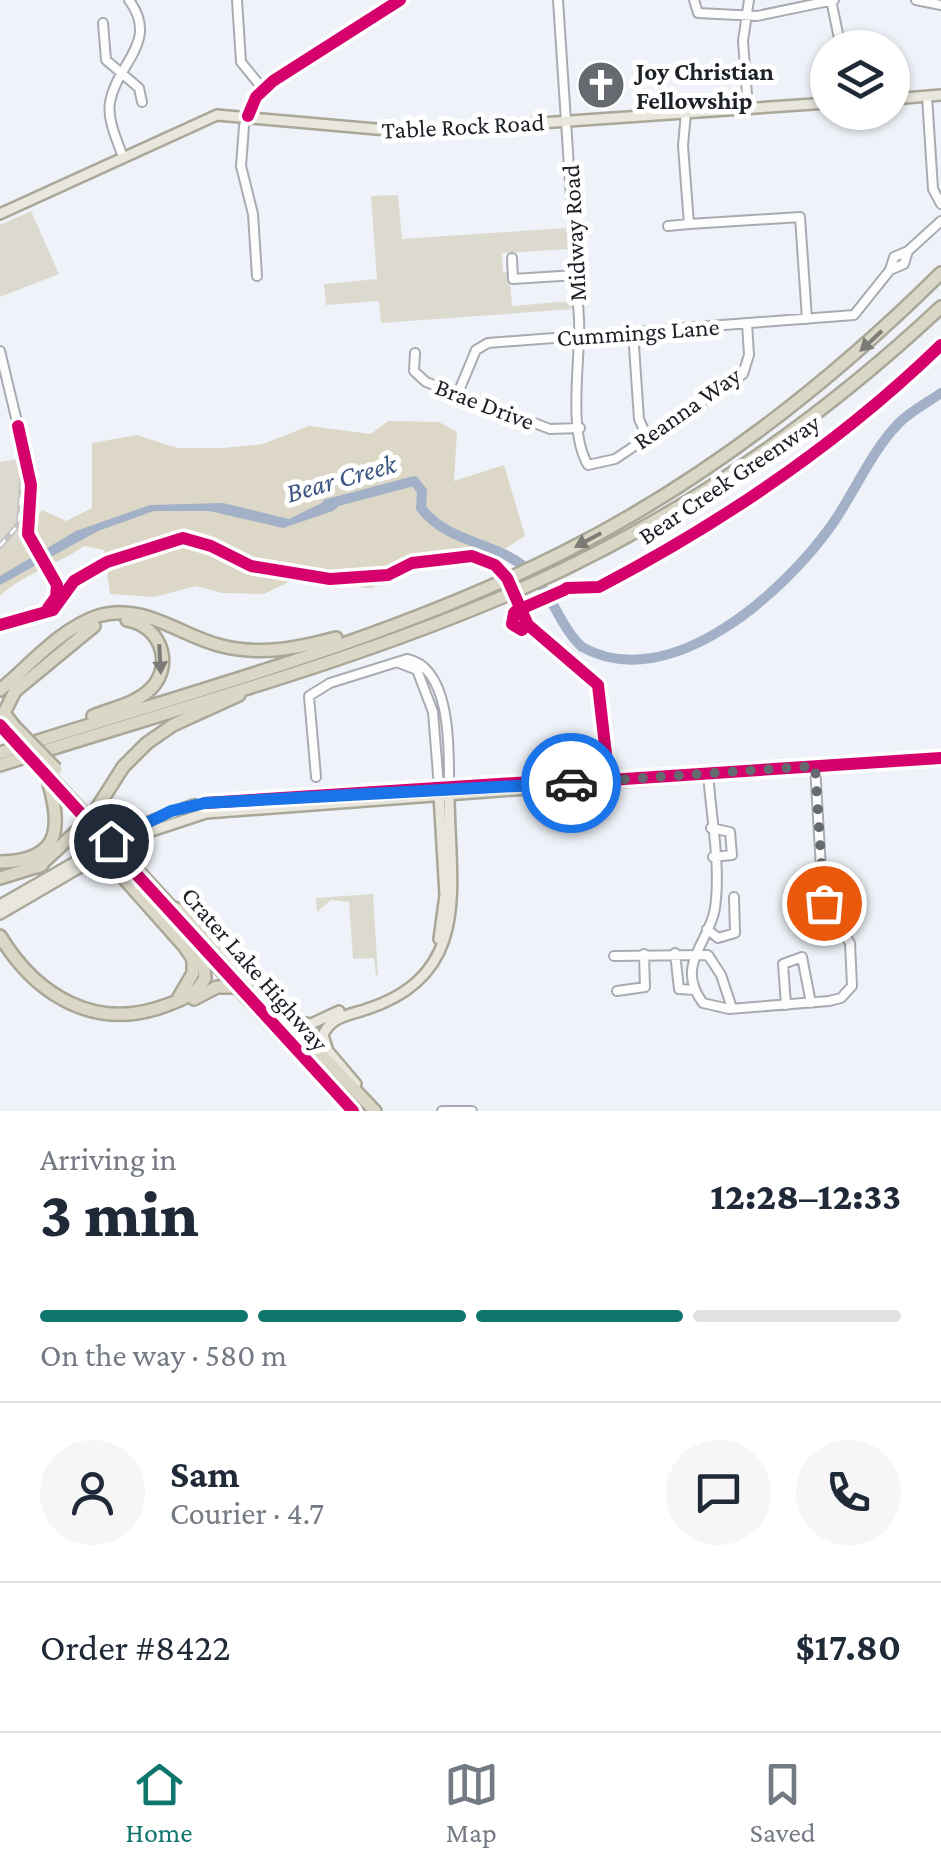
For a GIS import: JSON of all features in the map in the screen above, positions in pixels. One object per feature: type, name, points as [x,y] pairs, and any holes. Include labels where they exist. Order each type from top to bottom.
[{"type":"highway","points":[[1,762],[272,677],[502,589],[639,512],[760,431],[845,364],[941,273]]},
{"type":"highway","points":[[46,738],[554,574],[670,513],[769,449],[860,379],[941,307]]},
{"type":"highway","points":[[0,690],[73,630],[108,614],[149,617],[220,646],[258,652],[375,633]]},
{"type":"highway","points":[[1,762],[46,738],[136,700],[152,688],[160,676],[163,657],[149,629],[135,621],[115,620],[80,635],[10,696],[4,710],[6,727]]},
{"type":"highway","points":[[38,866],[93,823],[123,768],[153,738],[272,677]]},
{"type":"highway","name":"Crater Lake Highway","points":[[6,727],[51,771],[66,794],[171,907],[176,922],[353,1111]]},
{"type":"highway","points":[[0,862],[33,856],[55,835],[58,817],[51,771]]},
{"type":"highway","points":[[0,878],[82,846],[97,850],[193,960],[189,986],[171,1004]]},
{"type":"highway","name":"Crater Lake Highway","points":[[171,907],[185,912],[375,1111]]},
{"type":"highway","points":[[0,936],[37,984],[74,1006],[125,1014],[171,1004],[202,984],[206,972],[202,950]]},
{"type":"highway","points":[[0,951],[48,1001],[102,1022],[154,1018],[212,988],[237,988]]},
{"type":"main road","points":[[910,97],[941,95]]},
{"type":"main road","name":"Table Rock Road","points":[[0,214],[203,119],[248,116],[410,132],[810,104]]},
{"type":"main road","points":[[0,905],[138,826],[192,805],[532,790],[542,785],[605,780],[941,758]]},
{"type":"main road","points":[[0,914],[130,838],[180,818],[444,791]]},
{"type":"main road","points":[[286,1019],[317,1022],[394,992],[424,968],[436,946],[444,909],[444,791]]},
{"type":"main road","points":[[360,1096],[328,1051],[324,1035],[336,1018],[405,993],[436,960],[446,936],[452,897],[444,791]]},
{"type":"street","points":[[123,157],[110,99],[137,52],[141,30],[128,0]]},
{"type":"street","points":[[236,0],[241,62],[263,89]]},
{"type":"street","points":[[258,276],[252,203],[241,166],[248,116],[263,89],[400,0]]},
{"type":"street","name":"Midway Road","points":[[558,0],[576,275],[580,428],[588,465]]},
{"type":"street","points":[[694,0],[698,13],[746,15],[794,11],[832,0],[838,30]]},
{"type":"street","points":[[748,0],[748,108]]},
{"type":"street","points":[[916,0],[941,5]]},
{"type":"street","points":[[102,23],[106,60],[139,88],[142,102]]},
{"type":"street","points":[[927,96],[933,189],[941,204]]},
{"type":"street","points":[[686,112],[683,146],[688,224]]},
{"type":"street","points":[[668,226],[800,217],[807,319]]},
{"type":"street","name":"Cummings Lane","points":[[458,394],[473,355],[484,344],[849,316],[890,270],[894,256],[908,251],[941,221]]},
{"type":"street","points":[[512,258],[513,279],[576,275]]},
{"type":"street","name":"Reanna Way","points":[[588,465],[610,461],[742,374],[749,355],[747,324]]},
{"type":"street","points":[[633,332],[639,419],[648,437]]},
{"type":"street","points":[[0,351],[18,426]]},
{"type":"street","name":"Brae Drive","points":[[415,353],[412,365],[421,379],[550,430],[580,428]]},
{"type":"street","points":[[316,777],[310,696],[330,684],[394,662],[416,670],[429,696],[444,791]]},
{"type":"street","points":[[600,712],[605,780]]},
{"type":"street","points":[[708,774],[715,908],[694,953],[695,990],[702,1004],[712,1008],[811,1003],[836,1000],[852,986],[850,943],[824,903],[815,766]]},
{"type":"street","points":[[711,828],[730,832],[732,854],[713,857]]},
{"type":"street","points":[[707,929],[718,938],[735,933],[734,898]]},
{"type":"street","points":[[675,953],[677,986],[695,990]]},
{"type":"street","points":[[614,956],[694,953],[712,960],[732,1008]]},
{"type":"street","points":[[617,992],[645,987],[644,954]]},
{"type":"street","points":[[786,1004],[783,964],[802,957],[811,1003]]},
{"type":"street","points":[[442,1111],[472,1111]]},
{"type":"shaded area","points":[[398,195],[402,239],[566,228],[568,249],[502,253],[503,272],[509,272],[512,306],[571,301],[574,309],[381,323],[379,301],[326,305],[324,284],[377,279],[371,196]]},
{"type":"shaded area","points":[[31,211],[59,274],[0,297],[0,225]]},
{"type":"shaded area","points":[[388,421],[439,422],[457,432],[454,481],[504,465],[525,536],[492,557],[472,554],[411,563],[372,588],[332,585],[331,575],[308,573],[264,594],[222,593],[196,586],[154,597],[110,594],[104,550],[84,546],[0,596],[0,553],[24,538],[42,510],[66,521],[92,508],[92,443],[137,435],[177,448],[222,448],[263,444],[309,426],[371,434]]},
{"type":"shaded area","points":[[20,459],[24,538],[0,553],[0,462]]},
{"type":"shaded area","points":[[373,894],[378,975],[374,958],[353,959],[349,902],[331,900],[317,912],[316,898]]},
{"type":"water","points":[[334,497],[338,507],[333,511],[283,528],[209,511],[154,511],[98,531],[0,585],[0,576],[76,531],[150,505],[223,503],[289,519]]},
{"type":"waterway","name":"Bear Creek","points":[[327,504],[414,481],[422,491],[421,508],[431,519],[456,535],[510,557],[532,573],[582,647],[616,659],[651,658],[687,648],[722,630],[785,580],[831,526],[888,435],[907,416],[941,393]]},
{"type":"railway","points":[[0,546],[19,524],[23,469]]},
{"type":"cycle path","points":[[248,116],[256,97],[273,81],[400,0]]},
{"type":"cycle path","name":"Bear Creek Greenway","points":[[0,625],[53,610],[74,581],[107,562],[183,538],[211,546],[251,566],[330,579],[388,575],[412,563],[472,556],[495,565],[507,578],[527,623],[522,630],[512,624],[516,611],[564,590],[567,588],[599,587],[691,536],[821,447],[941,345]]},
{"type":"cycle path","points":[[18,426],[31,485],[28,534],[57,585],[56,597],[48,608]]},
{"type":"cycle path","points":[[527,624],[598,685],[609,780],[941,758]]},
{"type":"cycle path","points":[[0,725],[353,1111]]},
{"type":"cycle path","points":[[205,803],[531,782]]},
{"type":"way so far","points":[[571,783],[815,766],[824,903]]},
{"type":"place","name":"Joy Christian Fellowship","points":[[601,85]]},
{"type":"route","points":[[111,841],[171,811],[205,803],[532,782],[571,783]]}]
